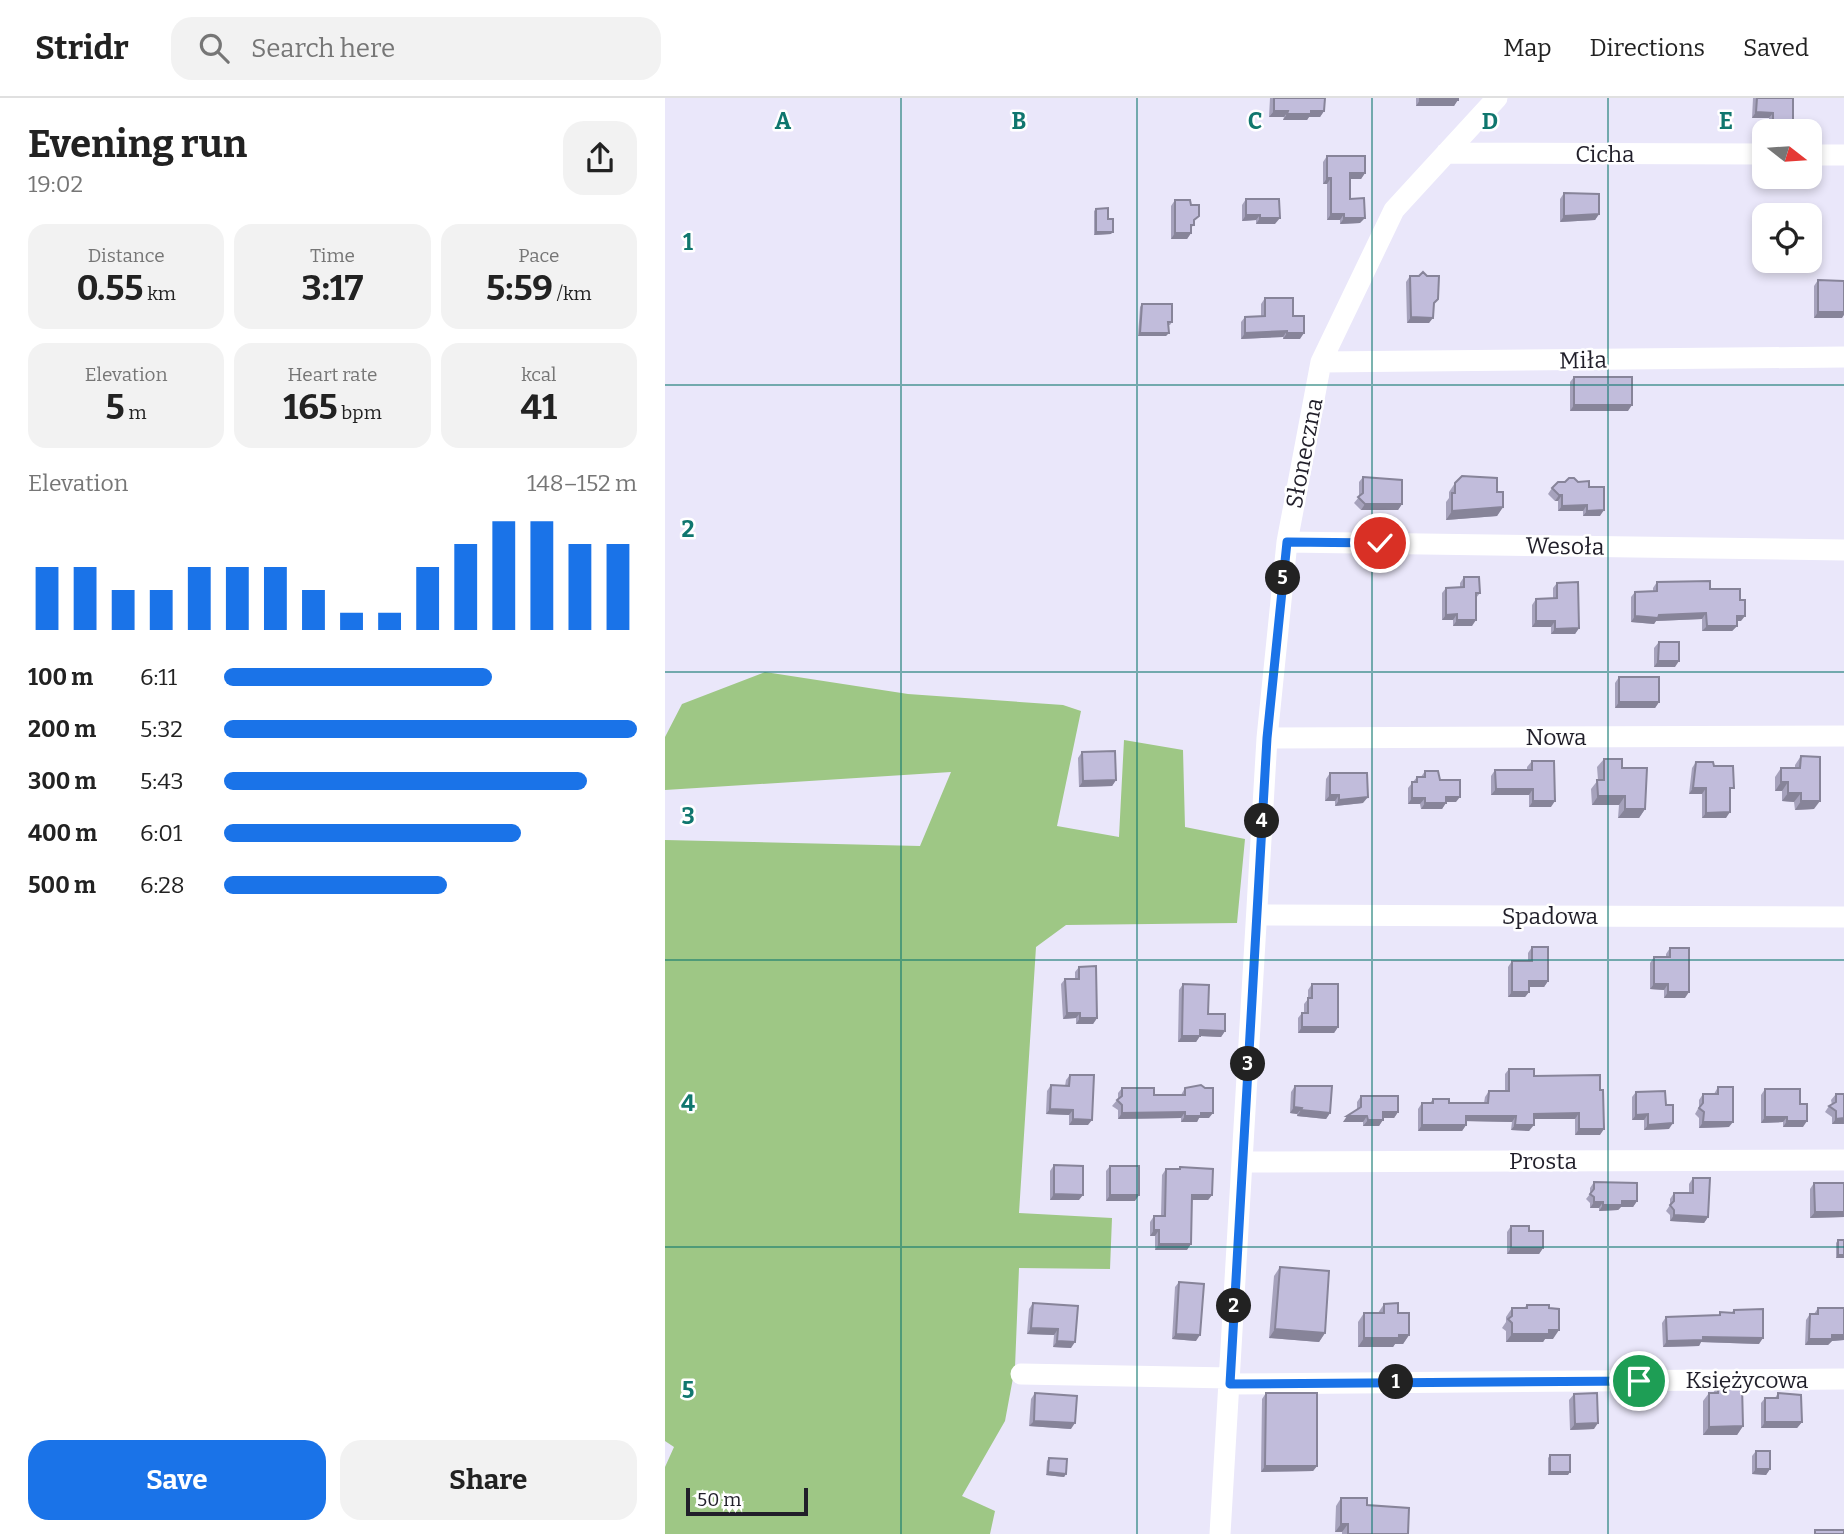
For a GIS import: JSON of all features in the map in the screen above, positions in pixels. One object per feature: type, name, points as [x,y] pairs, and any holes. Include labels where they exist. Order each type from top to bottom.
[{"type":"street","name":"Słoneczna","points":[[1220,1534],[1267,738],[1287,542],[1321,362],[1394,210],[1497,98]]},
{"type":"street","name":"Cicha","points":[[1446,153],[1752,155]]},
{"type":"street","points":[[1822,155],[1844,155]]},
{"type":"street","name":"Miła","points":[[1321,362],[1844,357]]},
{"type":"street","name":"Wesoła","points":[[1287,542],[1844,550]]},
{"type":"street","name":"Nowa","points":[[1267,738],[1844,736]]},
{"type":"street","name":"Spadowa","points":[[1257,915],[1844,917]]},
{"type":"street","name":"Prosta","points":[[1243,1162],[1844,1160]]},
{"type":"street","name":"Księżycowa","points":[[1021,1374],[1230,1381],[1844,1379]]},
{"type":"green space","points":[[765,672],[908,694],[1063,705],[1081,711],[1057,826],[1119,837],[1124,740],[1183,750],[1185,827],[1245,839],[1237,923],[1066,925],[1036,947],[1019,1213],[1112,1218],[1110,1269],[1019,1268],[1015,1367],[1005,1421],[962,1496],[995,1511],[990,1534],[665,1534],[665,1467],[674,1447],[665,1441],[665,840],[920,846],[951,772],[665,790],[665,737],[682,704]]},
{"type":"building","points":[[1274,98],[1325,98],[1324,111],[1287,114],[1288,111],[1274,111]]},
{"type":"building","points":[[1458,98],[1458,100],[1420,100]]},
{"type":"building","points":[[1757,98],[1793,98],[1793,119],[1773,119],[1773,113],[1756,112]]},
{"type":"building","points":[[1327,156],[1365,156],[1365,173],[1350,173],[1350,199],[1364,198],[1365,218],[1344,218],[1344,214],[1331,214],[1331,178],[1327,178]]},
{"type":"building","points":[[1564,193],[1599,194],[1599,214],[1564,216]]},
{"type":"building","points":[[1246,199],[1279,199],[1280,218],[1246,215]]},
{"type":"building","points":[[1175,200],[1190,200],[1191,205],[1199,205],[1199,216],[1194,220],[1194,225],[1191,225],[1191,233],[1175,233]]},
{"type":"building","points":[[1108,208],[1108,219],[1113,219],[1113,232],[1096,232],[1096,209]]},
{"type":"building","points":[[1423,272],[1427,276],[1439,276],[1438,299],[1434,303],[1433,318],[1411,317],[1410,276],[1419,276]]},
{"type":"building","points":[[1818,280],[1844,281],[1844,312],[1818,312]]},
{"type":"building","points":[[1265,298],[1293,298],[1293,316],[1304,316],[1304,333],[1245,333],[1245,317],[1265,316]]},
{"type":"building","points":[[1142,304],[1172,304],[1172,322],[1168,322],[1169,333],[1140,333]]},
{"type":"building","points":[[1574,377],[1632,377],[1632,405],[1574,405]]},
{"type":"building","points":[[1462,476],[1497,478],[1497,492],[1503,492],[1503,507],[1452,511],[1452,493],[1455,493],[1455,483]]},
{"type":"building","points":[[1363,477],[1402,480],[1402,504],[1365,504],[1358,497],[1363,493]]},
{"type":"building","points":[[1569,478],[1578,482],[1589,481],[1589,487],[1604,487],[1604,510],[1587,511],[1587,505],[1562,506],[1562,495],[1552,488],[1558,482],[1565,482]]},
{"type":"building","points":[[1464,577],[1479,577],[1480,593],[1476,593],[1476,620],[1457,620],[1457,614],[1446,615],[1446,588],[1464,587]]},
{"type":"building","points":[[1710,581],[1710,589],[1740,589],[1740,600],[1745,600],[1745,616],[1737,616],[1737,626],[1707,626],[1706,613],[1659,615],[1658,618],[1635,616],[1635,592],[1657,591],[1657,582]]},
{"type":"building","points":[[1578,582],[1579,628],[1555,629],[1555,621],[1536,621],[1536,599],[1557,598],[1557,583]]},
{"type":"building","points":[[1659,642],[1679,642],[1679,661],[1658,661]]},
{"type":"building","points":[[1619,677],[1659,677],[1659,702],[1619,702]]},
{"type":"building","points":[[1115,751],[1116,780],[1083,781],[1082,752]]},
{"type":"building","points":[[1801,756],[1820,757],[1820,801],[1801,801],[1801,793],[1788,793],[1788,782],[1781,782],[1781,768],[1800,768]]},
{"type":"building","points":[[1604,759],[1622,759],[1622,768],[1647,768],[1645,809],[1625,809],[1625,796],[1598,796],[1597,780],[1604,780]]},
{"type":"building","points":[[1532,761],[1554,761],[1555,801],[1533,801],[1533,789],[1496,789],[1495,770],[1532,770]]},
{"type":"building","points":[[1696,762],[1733,766],[1734,788],[1730,788],[1730,812],[1706,813],[1706,788],[1693,788]]},
{"type":"building","points":[[1425,771],[1438,771],[1440,780],[1460,780],[1460,797],[1446,797],[1446,803],[1425,803],[1425,798],[1412,798],[1412,782],[1417,782],[1417,777],[1425,777]]},
{"type":"building","points":[[1330,773],[1367,773],[1368,797],[1339,800],[1339,795],[1330,795]]},
{"type":"building","points":[[1532,947],[1548,947],[1548,981],[1529,981],[1529,992],[1512,992],[1512,961],[1532,961]]},
{"type":"building","points":[[1670,948],[1689,948],[1689,992],[1668,992],[1668,984],[1654,984],[1654,957],[1670,957]]},
{"type":"building","points":[[1096,966],[1097,1018],[1080,1018],[1080,1013],[1067,1013],[1065,979],[1079,979],[1079,967]]},
{"type":"building","points":[[1183,984],[1209,985],[1208,1014],[1225,1014],[1225,1031],[1200,1030],[1200,1036],[1182,1036]]},
{"type":"building","points":[[1312,984],[1338,984],[1338,1027],[1302,1027],[1302,1013],[1308,1013],[1308,998],[1312,998]]},
{"type":"building","points":[[1509,1069],[1534,1069],[1534,1076],[1600,1075],[1604,1129],[1579,1129],[1579,1113],[1534,1114],[1534,1125],[1515,1125],[1516,1116],[1466,1116],[1466,1125],[1422,1125],[1422,1103],[1433,1103],[1433,1099],[1449,1099],[1449,1103],[1488,1103],[1489,1091],[1509,1091]]},
{"type":"building","points":[[1070,1075],[1094,1075],[1092,1120],[1073,1119],[1073,1110],[1050,1109],[1051,1085],[1069,1086]]},
{"type":"building","points":[[1201,1085],[1213,1088],[1213,1113],[1201,1113],[1201,1116],[1185,1116],[1185,1112],[1122,1113],[1122,1105],[1117,1100],[1122,1096],[1122,1088],[1154,1088],[1154,1095],[1185,1095],[1185,1088]]},
{"type":"building","points":[[1295,1086],[1332,1086],[1330,1113],[1294,1107]]},
{"type":"building","points":[[1718,1087],[1733,1087],[1733,1122],[1703,1122],[1704,1112],[1699,1108],[1703,1103],[1703,1094],[1718,1094]]},
{"type":"building","points":[[1765,1089],[1800,1089],[1800,1104],[1807,1104],[1807,1121],[1765,1117]]},
{"type":"building","points":[[1665,1091],[1666,1105],[1673,1105],[1673,1123],[1648,1125],[1648,1114],[1636,1115],[1636,1092]]},
{"type":"building","points":[[1836,1094],[1844,1094],[1844,1118],[1836,1119],[1836,1111],[1829,1106],[1836,1102]]},
{"type":"building","points":[[1361,1096],[1398,1096],[1398,1112],[1383,1112],[1383,1120],[1368,1120],[1367,1116],[1347,1116],[1361,1107]]},
{"type":"building","points":[[1054,1165],[1083,1166],[1083,1195],[1054,1194]]},
{"type":"building","points":[[1110,1166],[1139,1166],[1139,1195],[1110,1195]]},
{"type":"building","points":[[1166,1169],[1213,1169],[1212,1195],[1192,1195],[1191,1244],[1159,1244],[1159,1230],[1154,1230],[1154,1216],[1165,1216]]},
{"type":"building","points":[[1693,1178],[1710,1178],[1708,1217],[1674,1215],[1670,1205],[1674,1201],[1674,1193],[1693,1193]]},
{"type":"building","points":[[1594,1182],[1637,1183],[1637,1201],[1622,1201],[1622,1205],[1594,1202],[1594,1197],[1590,1194],[1594,1189]]},
{"type":"building","points":[[1814,1183],[1844,1183],[1844,1212],[1815,1212]]},
{"type":"building","points":[[1511,1226],[1529,1226],[1529,1231],[1543,1231],[1543,1248],[1511,1248]]},
{"type":"building","points":[[1838,1240],[1844,1240],[1844,1255],[1838,1255]]},
{"type":"building","points":[[1280,1267],[1329,1271],[1325,1333],[1275,1329]]},
{"type":"building","points":[[1179,1282],[1204,1284],[1200,1335],[1176,1334]]},
{"type":"building","points":[[1033,1303],[1078,1306],[1075,1342],[1057,1341],[1058,1329],[1031,1328]]},
{"type":"building","points":[[1398,1303],[1398,1313],[1409,1313],[1409,1335],[1399,1335],[1399,1338],[1364,1338],[1364,1313],[1384,1313],[1384,1304]]},
{"type":"building","points":[[1527,1305],[1549,1305],[1549,1308],[1559,1309],[1559,1330],[1549,1330],[1549,1334],[1512,1334],[1512,1323],[1508,1319],[1512,1316],[1512,1308],[1527,1308]]},
{"type":"building","points":[[1818,1308],[1844,1308],[1844,1335],[1832,1335],[1832,1339],[1809,1339],[1810,1314],[1818,1314]]},
{"type":"building","points":[[1763,1309],[1763,1338],[1703,1337],[1703,1340],[1667,1341],[1666,1317],[1720,1315],[1720,1312],[1734,1313],[1734,1310]]},
{"type":"building","points":[[1718,1385],[1742,1385],[1743,1426],[1709,1427],[1709,1393],[1718,1393]]},
{"type":"building","points":[[1035,1393],[1077,1396],[1075,1423],[1034,1421]]},
{"type":"building","points":[[1266,1393],[1317,1393],[1317,1466],[1265,1466]]},
{"type":"building","points":[[1597,1393],[1598,1423],[1575,1424],[1574,1394]]},
{"type":"building","points":[[1778,1393],[1801,1395],[1802,1422],[1765,1422],[1765,1398],[1778,1398]]},
{"type":"building","points":[[1756,1451],[1770,1451],[1770,1469],[1756,1469]]},
{"type":"building","points":[[1550,1455],[1570,1455],[1570,1472],[1550,1472]]},
{"type":"building","points":[[1049,1458],[1067,1459],[1066,1474],[1048,1472]]},
{"type":"building","points":[[1341,1498],[1367,1498],[1367,1505],[1409,1508],[1408,1534],[1348,1534],[1348,1524],[1341,1524]]},
{"type":"building","points":[[1815,1530],[1844,1530],[1844,1534],[1815,1534]]},
{"type":"route","points":[[1380,543],[1287,542],[1267,738],[1230,1384],[1639,1381]]}]
